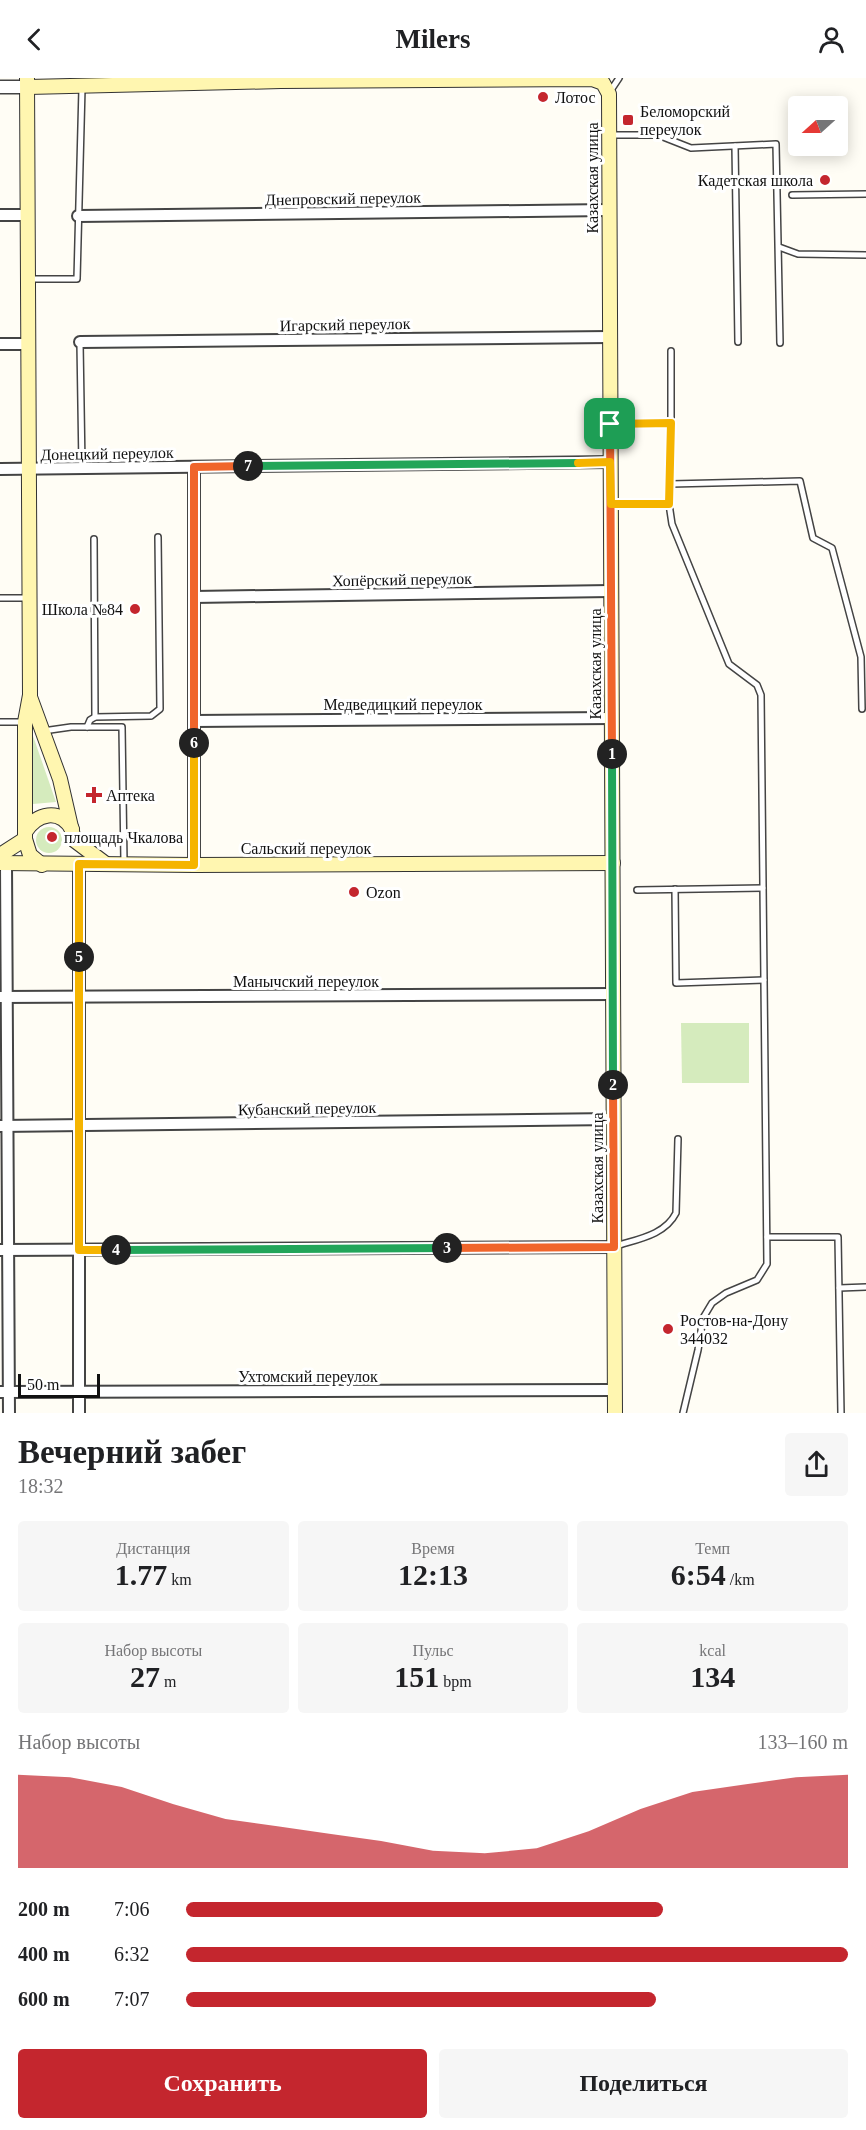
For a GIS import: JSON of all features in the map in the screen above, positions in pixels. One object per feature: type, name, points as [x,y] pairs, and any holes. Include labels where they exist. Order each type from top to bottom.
[{"type":"main road","points":[[30,695],[60,778],[74,836],[68,856],[47,865],[30,855],[25,835],[25,722],[30,695],[26,279],[27,82],[592,79],[603,83],[609,94]]},
{"type":"main road","name":"Казахская улица","points":[[609,94],[615,1413]]},
{"type":"main road","points":[[2,860],[25,835],[35,820],[47,815],[60,817],[74,836],[106,864]]},
{"type":"main road","name":"Сальский переулок","points":[[2,860],[47,865],[613,862]]},
{"type":"street","points":[[0,87],[27,82]]},
{"type":"street","name":"Днепровский переулок","points":[[78,216],[609,210]]},
{"type":"street","points":[[0,215],[26,215]]},
{"type":"street","name":"Игарский переулок","points":[[80,342],[610,337]]},
{"type":"street","points":[[0,344],[27,344]]},
{"type":"street","name":"Донецкий переулок","points":[[0,469],[610,462]]},
{"type":"street","points":[[194,467],[194,865]]},
{"type":"street","name":"Хопёрский переулок","points":[[194,597],[611,591]]},
{"type":"street","name":"Медведицкий переулок","points":[[194,721],[612,718]]},
{"type":"street","points":[[2,860],[4,1392],[9,1413]]},
{"type":"street","points":[[79,864],[79,1413]]},
{"type":"street","name":"Манычский переулок","points":[[3,997],[613,994]]},
{"type":"street","name":"Кубанский переулок","points":[[4,1126],[614,1119]]},
{"type":"street","points":[[4,1250],[614,1247]]},
{"type":"street","name":"Ухтомский переулок","points":[[4,1392],[615,1390]]},
{"type":"lane","points":[[609,94],[619,78]]},
{"type":"lane","points":[[26,279],[77,279],[77,83]]},
{"type":"lane","points":[[609,135],[658,135],[692,147],[776,144],[780,343]]},
{"type":"lane","points":[[735,146],[738,342]]},
{"type":"lane","points":[[792,195],[866,194]]},
{"type":"lane","points":[[779,247],[798,254],[866,255]]},
{"type":"lane","points":[[80,342],[81,467]]},
{"type":"lane","points":[[671,351],[669,504],[672,524],[729,664],[757,685],[761,695],[767,1237],[765,1271],[757,1280],[726,1293],[712,1303],[703,1318],[699,1350],[683,1413]]},
{"type":"lane","points":[[610,424],[671,423]]},
{"type":"lane","points":[[671,483],[800,481],[813,538],[832,548],[856,629],[861,657],[862,709]]},
{"type":"lane","points":[[611,504],[669,504]]},
{"type":"lane","points":[[87,727],[90,720],[95,717],[151,716],[160,709],[159,537]]},
{"type":"lane","points":[[94,539],[95,717]]},
{"type":"lane","points":[[0,598],[29,598]]},
{"type":"lane","points":[[0,722],[25,722]]},
{"type":"lane","points":[[43,731],[122,727],[124,864]]},
{"type":"lane","points":[[638,890],[763,888]]},
{"type":"lane","points":[[675,890],[675,982],[764,980]]},
{"type":"lane","points":[[614,1247],[662,1230],[672,1222],[676,1213],[678,1139]]},
{"type":"lane","points":[[767,1237],[838,1237],[841,1413]]},
{"type":"lane","points":[[839,1288],[866,1287]]},
{"type":"green space","points":[[32,733],[56,802],[33,804]]},
{"type":"green space","points":[[49,827],[58,831],[62,840],[58,849],[49,853],[40,849],[36,840],[40,831]]},
{"type":"green space","points":[[681,1023],[749,1023],[749,1083],[682,1083]]},
{"type":"place","name":"Лотос","points":[[543,97]]},
{"type":"place","name":"Беломорский переулок","points":[[628,120]]},
{"type":"place","name":"Кадетская школа","points":[[825,180]]},
{"type":"place","name":"Школа №84","points":[[135,609]]},
{"type":"place","name":"Аптека","points":[[94,795]]},
{"type":"place","name":"площадь Чкалова","points":[[52,837]]},
{"type":"place","name":"Ozon","points":[[354,892]]},
{"type":"place","name":"Ростов-на-Дону 344032","points":[[668,1329]]},
{"type":"route","points":[[610,424],[610,462],[612,827],[613,862],[614,1247],[79,1250],[79,864],[194,865],[194,467],[610,462],[611,504],[669,504],[671,423],[610,424]]}]
